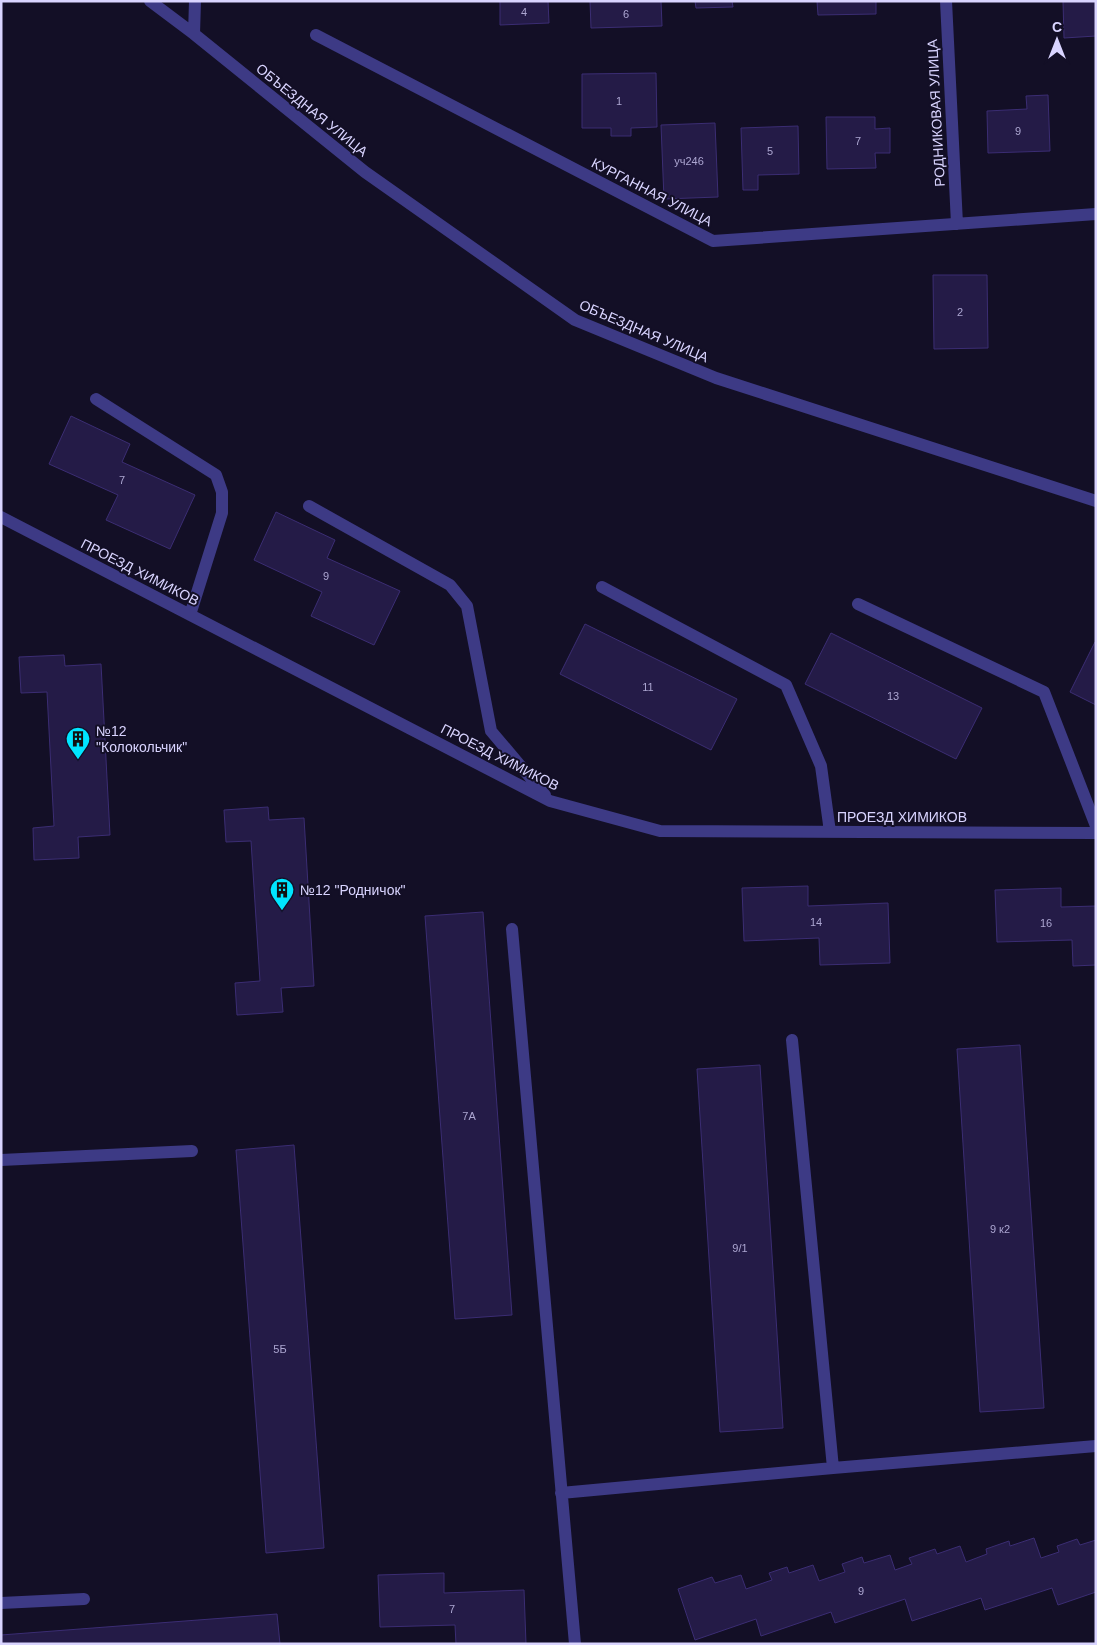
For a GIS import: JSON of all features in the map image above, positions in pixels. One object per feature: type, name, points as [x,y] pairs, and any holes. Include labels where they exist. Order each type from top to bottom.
[{"type":"street","name":"ОБЪЕЗДНАЯ УЛИЦА","points":[[150,1],[194,34],[365,172],[575,320],[716,378],[1096,501]]},
{"type":"street","points":[[194,34],[195,1]]},
{"type":"street","name":"РОДНИКОВАЯ УЛИЦА","points":[[946,1],[957,224]]},
{"type":"street","name":"КУРГАННАЯ УЛИЦА","points":[[316,35],[713,241],[1096,214]]},
{"type":"street","points":[[96,398],[216,475],[222,492],[222,513],[190,615]]},
{"type":"street","points":[[309,506],[450,585],[467,606],[491,731],[550,801]]},
{"type":"street","name":"ПРОЕЗД ХИМИКОВ","points":[[1,517],[550,801],[660,831],[1096,834]]},
{"type":"street","points":[[602,587],[786,685],[820,766],[830,832]]},
{"type":"street","points":[[858,604],[1044,692],[1096,826]]},
{"type":"street","points":[[512,928],[575,1644]]},
{"type":"street","points":[[792,1040],[834,1468]]},
{"type":"street","points":[[1,1160],[192,1151]]},
{"type":"street","points":[[562,1493],[1096,1446]]},
{"type":"street","points":[[1,1603],[84,1599]]},
{"type":"building","points":[[500,1],[548,1],[549,23],[500,25]]},
{"type":"building","points":[[590,1],[661,1],[662,26],[591,28]]},
{"type":"building","points":[[695,1],[732,1],[733,7],[696,8]]},
{"type":"building","points":[[817,1],[876,1],[876,14],[818,15]]},
{"type":"building","points":[[1063,1],[1096,1],[1096,36],[1064,38]]},
{"type":"building","points":[[656,73],[657,127],[631,128],[631,136],[611,136],[611,128],[582,128],[582,74]]},
{"type":"building","points":[[1048,95],[1050,151],[988,153],[987,111],[1027,109],[1026,96]]},
{"type":"building","points":[[826,117],[875,117],[875,129],[890,128],[890,153],[875,153],[876,168],[827,169]]},
{"type":"building","points":[[715,123],[718,197],[664,199],[661,125]]},
{"type":"building","points":[[798,126],[799,174],[758,175],[758,190],[743,190],[741,128]]},
{"type":"building","points":[[933,275],[987,275],[988,348],[934,349]]},
{"type":"building","points":[[71,416],[130,444],[122,462],[195,495],[170,549],[106,520],[118,495],[49,464]]},
{"type":"building","points":[[276,512],[335,540],[327,558],[400,591],[374,645],[311,616],[322,592],[254,560]]},
{"type":"building","points":[[585,624],[737,699],[711,750],[560,674]]},
{"type":"building","points":[[831,633],[982,708],[956,759],[805,684]]},
{"type":"building","points":[[1096,642],[1096,705],[1070,692]]},
{"type":"building","name":"№12 \"Колокольчик\"","points":[[64,655],[65,666],[101,664],[110,835],[78,837],[79,858],[34,860],[33,828],[54,826],[47,692],[21,693],[19,657]]},
{"type":"building","name":"№12 \"Родничок\"","points":[[268,807],[269,820],[304,818],[314,986],[281,988],[283,1012],[237,1015],[235,983],[260,981],[251,841],[226,842],[224,810]]},
{"type":"building","points":[[808,886],[808,906],[888,903],[890,963],[820,965],[819,938],[744,941],[742,888]]},
{"type":"building","points":[[1061,888],[1061,907],[1096,906],[1096,965],[1073,966],[1072,940],[997,942],[995,890]]},
{"type":"building","points":[[483,912],[512,1315],[455,1319],[425,916]]},
{"type":"building","points":[[1020,1045],[1044,1408],[980,1412],[957,1049]]},
{"type":"building","points":[[760,1065],[783,1428],[720,1432],[697,1069]]},
{"type":"building","points":[[294,1145],[324,1548],[266,1553],[236,1150]]},
{"type":"building","points":[[1034,1538],[1041,1558],[1059,1552],[1057,1546],[1077,1539],[1080,1545],[1096,1540],[1096,1592],[1058,1605],[1052,1588],[985,1610],[981,1598],[912,1621],[905,1599],[835,1623],[831,1612],[761,1636],[756,1619],[695,1640],[678,1589],[712,1577],[715,1583],[741,1575],[746,1589],[772,1580],[769,1573],[787,1567],[789,1573],[813,1565],[819,1581],[845,1572],[842,1564],[862,1557],[864,1563],[890,1555],[895,1570],[912,1564],[909,1558],[935,1549],[937,1554],[960,1546],[966,1562],[987,1554],[986,1549],[1009,1541],[1010,1546]]},
{"type":"building","points":[[444,1573],[444,1593],[524,1590],[526,1644],[456,1644],[455,1625],[380,1627],[378,1575]]},
{"type":"building","points":[[277,1614],[280,1644],[1,1644],[1,1635]]},
{"type":"place","name":"№12 \"Колокольчик\"","points":[[78,760]]},
{"type":"place","name":"№12 \"Родничок\"","points":[[282,911]]}]
